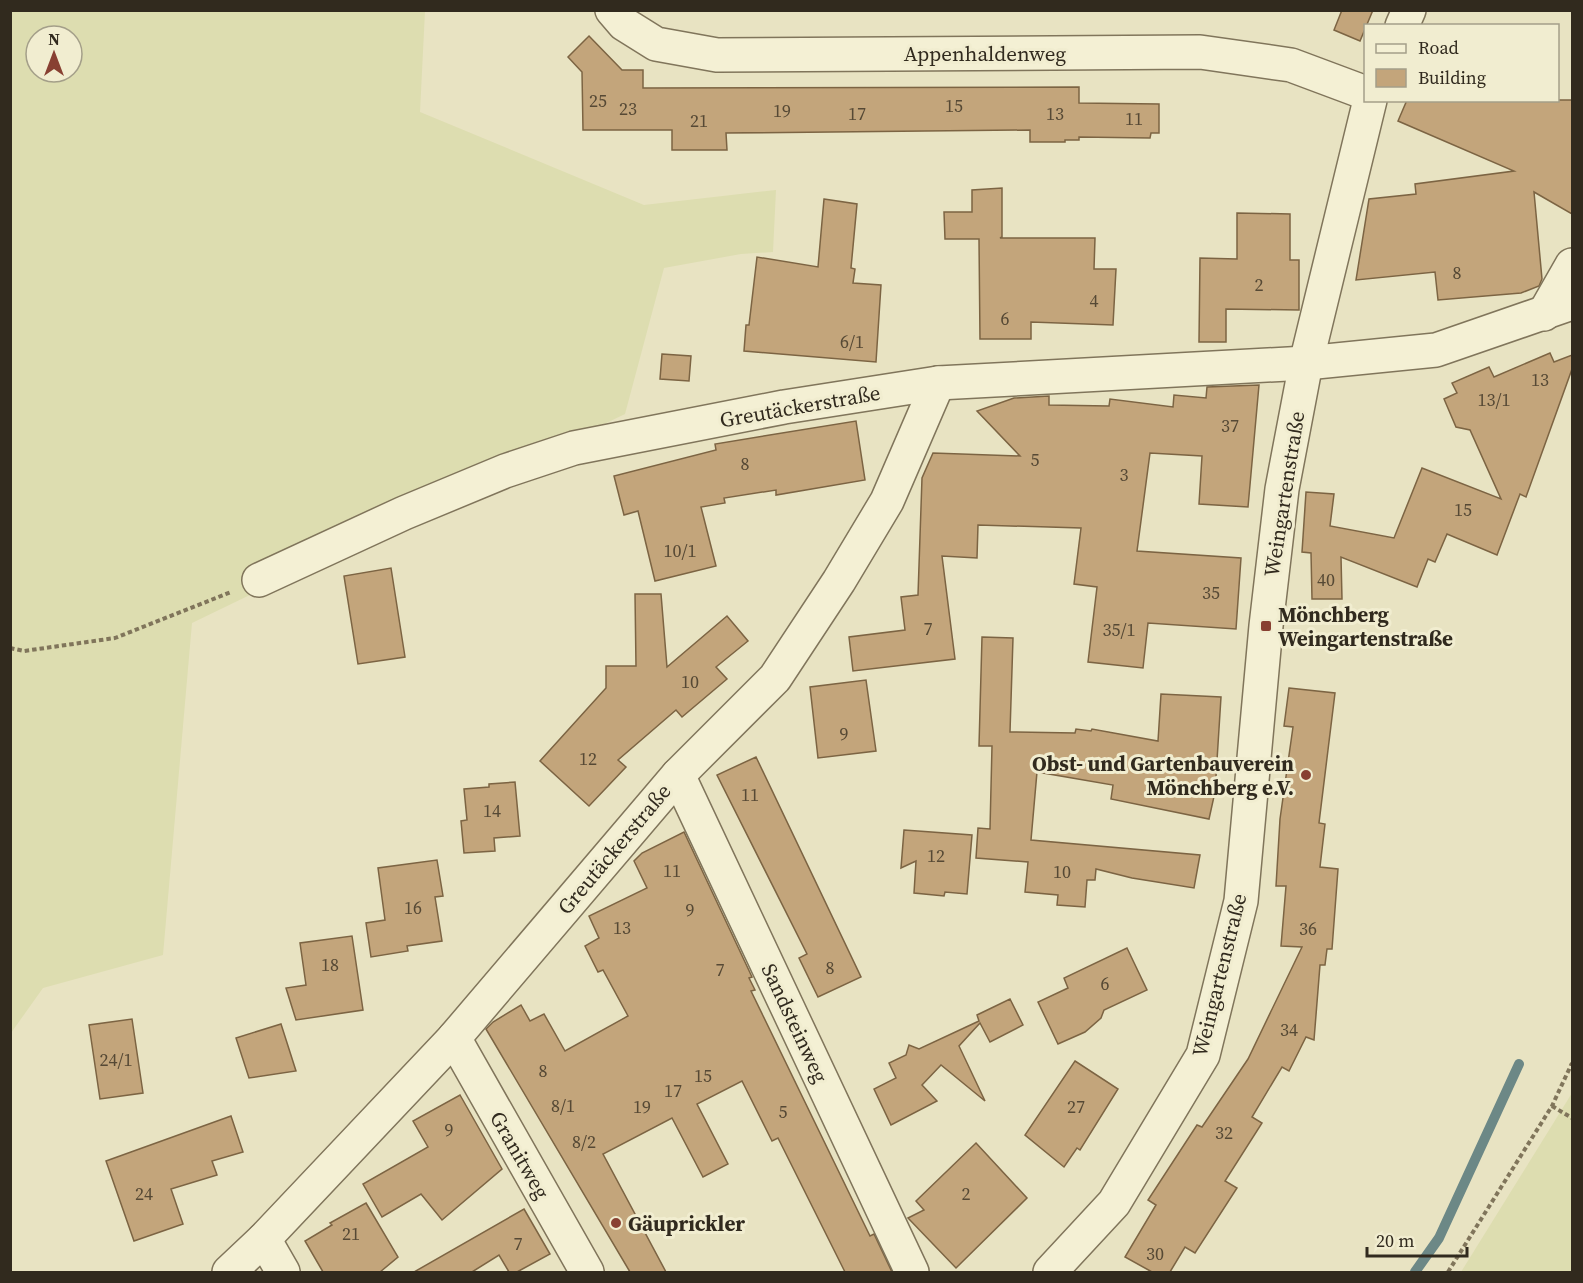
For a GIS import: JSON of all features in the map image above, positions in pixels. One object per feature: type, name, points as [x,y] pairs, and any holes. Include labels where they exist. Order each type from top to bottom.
[{"type":"street","name":"Appenhaldenweg","points":[[612,10],[624,24],[656,44],[717,55],[1200,52],[1291,65],[1364,93]]},
{"type":"street","points":[[1403,24],[1409,10]]},
{"type":"street","name":"Weingartenstraße","points":[[1050,1272],[1114,1203],[1203,1055],[1241,901],[1266,626],[1282,489],[1306,363],[1370,102]]},
{"type":"street","points":[[1558,308],[1572,265]]},
{"type":"street","name":"Greutäckerstraße","points":[[259,580],[404,513],[505,471],[574,448],[784,407],[938,383],[1306,363],[1436,350],[1558,308]]},
{"type":"street","name":"Greutäckerstraße","points":[[229,1272],[264,1239],[454,1038],[678,775],[774,678],[887,501],[938,383]]},
{"type":"street","name":"Sandsteinweg","points":[[678,775],[912,1272]]},
{"type":"street","name":"Granitweg","points":[[454,1038],[587,1272]]},
{"type":"street","points":[[264,1239],[283,1272]]},
{"type":"path","points":[[10,648],[24,651],[115,638],[259,580]]},
{"type":"path","points":[[1448,1272],[1552,1106],[1572,1063]]},
{"type":"path","points":[[1552,1106],[1572,1118]]},
{"type":"green space","points":[[11,11],[425,11],[420,112],[644,205],[776,190],[773,252],[741,254],[664,268],[625,414],[192,623],[163,955],[43,988],[11,1033]]},
{"type":"green space","points":[[1572,1093],[1572,1272],[1461,1272]]},
{"type":"building","points":[[1342,10],[1373,10],[1367,24],[1364,24],[1360,41],[1334,30]]},
{"type":"building","points":[[589,36],[622,70],[643,70],[643,88],[1079,87],[1079,103],[1159,104],[1159,133],[1151,133],[1150,138],[1079,137],[1079,140],[1065,140],[1065,142],[1030,142],[1030,130],[726,133],[727,150],[672,150],[672,130],[583,130],[582,72],[568,57]]},
{"type":"building","points":[[1559,100],[1572,100],[1572,214],[1534,192],[1542,279],[1539,286],[1521,293],[1438,300],[1435,272],[1356,280],[1369,199],[1416,194],[1415,184],[1514,171],[1398,121],[1406,102],[1559,102]]},
{"type":"building","points":[[1002,188],[1002,237],[1000,238],[1095,238],[1094,269],[1116,269],[1113,325],[1031,322],[1031,339],[980,339],[979,239],[945,239],[944,212],[972,212],[972,190]]},
{"type":"building","points":[[824,199],[857,204],[851,268],[855,269],[853,283],[881,285],[876,362],[744,351],[757,257],[818,267]]},
{"type":"building","points":[[1237,213],[1290,214],[1290,260],[1299,260],[1299,310],[1226,309],[1226,342],[1199,342],[1200,258],[1237,259]]},
{"type":"building","points":[[1550,353],[1554,362],[1572,355],[1572,369],[1526,497],[1520,494],[1497,555],[1447,534],[1435,562],[1428,559],[1417,587],[1341,557],[1342,599],[1312,599],[1311,553],[1302,552],[1306,492],[1334,494],[1330,526],[1394,538],[1422,468],[1501,499],[1470,430],[1456,427],[1444,399],[1457,393],[1452,383],[1489,367],[1494,377]]},
{"type":"building","points":[[662,354],[691,356],[689,381],[660,379]]},
{"type":"building","points":[[1259,385],[1248,507],[1199,504],[1202,456],[1150,453],[1137,551],[1241,558],[1236,629],[1148,623],[1143,668],[1088,662],[1097,587],[1074,584],[1081,528],[978,525],[977,558],[942,556],[955,659],[853,671],[849,637],[905,630],[901,597],[918,595],[922,478],[933,453],[1020,456],[977,411],[1014,398],[1049,396],[1049,405],[1109,406],[1110,399],[1173,407],[1174,395],[1206,398],[1207,387]]},
{"type":"building","points":[[856,421],[865,480],[776,495],[776,490],[724,498],[725,503],[701,507],[716,566],[655,581],[638,511],[624,515],[614,476],[716,450],[715,444]]},
{"type":"building","points":[[391,568],[405,657],[358,664],[344,576]]},
{"type":"building","points":[[635,594],[661,594],[667,667],[727,616],[748,641],[716,667],[727,679],[682,717],[676,710],[618,760],[626,767],[589,806],[540,761],[606,688],[606,666],[636,666]]},
{"type":"building","points":[[982,637],[1013,638],[1010,732],[1075,733],[1076,729],[1091,731],[1092,729],[1158,741],[1161,694],[1221,697],[1215,792],[1209,819],[1111,799],[1113,785],[1037,772],[1031,840],[1200,855],[1194,888],[1132,878],[1096,869],[1095,880],[1087,880],[1085,907],[1057,905],[1058,895],[1025,892],[1028,862],[976,858],[978,828],[990,829],[992,746],[979,746]]},
{"type":"building","points":[[866,680],[876,751],[818,758],[810,687]]},
{"type":"building","points":[[1289,688],[1335,693],[1319,823],[1325,824],[1320,867],[1338,869],[1332,949],[1327,949],[1325,965],[1320,965],[1314,1040],[1306,1037],[1289,1071],[1282,1067],[1252,1117],[1262,1123],[1225,1181],[1237,1188],[1195,1253],[1185,1247],[1170,1272],[1152,1272],[1125,1257],[1156,1205],[1148,1200],[1197,1125],[1202,1127],[1248,1059],[1302,947],[1281,946],[1286,886],[1276,886],[1280,819],[1293,727],[1284,726]]},
{"type":"building","points":[[756,757],[861,977],[818,997],[799,958],[807,954],[717,775]]},
{"type":"building","points":[[515,782],[520,836],[494,838],[495,851],[464,853],[461,821],[467,820],[464,789]]},
{"type":"building","points":[[904,830],[972,835],[967,894],[945,892],[944,896],[914,893],[916,861],[901,868]]},
{"type":"building","points":[[684,832],[752,977],[749,978],[755,990],[751,991],[870,1236],[874,1234],[892,1272],[845,1272],[778,1138],[772,1141],[742,1081],[697,1104],[728,1164],[703,1177],[672,1118],[603,1154],[666,1272],[630,1272],[486,1029],[493,1022],[521,1005],[530,1021],[544,1014],[565,1051],[628,1016],[603,970],[598,972],[585,946],[599,938],[589,916],[647,888],[634,861],[642,853]]},
{"type":"building","points":[[437,860],[443,896],[435,897],[442,941],[407,946],[408,951],[371,957],[366,923],[385,920],[378,868]]},
{"type":"building","points":[[352,936],[363,1010],[296,1020],[286,988],[306,985],[300,943]]},
{"type":"building","points":[[1127,948],[1147,990],[1104,1010],[1101,1018],[1085,1032],[1058,1044],[1038,1002],[1068,988],[1064,978]]},
{"type":"building","points":[[1010,999],[1023,1025],[990,1042],[980,1023],[959,1046],[985,1101],[941,1065],[922,1085],[937,1101],[891,1125],[874,1089],[896,1078],[889,1063],[906,1055],[909,1045],[919,1049],[979,1021],[977,1015]]},
{"type":"building","points":[[132,1019],[143,1093],[100,1099],[89,1025]]},
{"type":"building","points":[[281,1024],[296,1071],[249,1078],[236,1038]]},
{"type":"building","points":[[1075,1061],[1118,1089],[1080,1150],[1077,1148],[1064,1167],[1025,1135]]},
{"type":"building","points":[[460,1095],[502,1169],[442,1220],[421,1194],[382,1217],[363,1184],[428,1147],[413,1121]]},
{"type":"building","points":[[231,1116],[243,1152],[212,1161],[217,1175],[171,1189],[183,1224],[134,1241],[106,1161]]},
{"type":"building","points":[[976,1143],[1027,1198],[956,1268],[908,1218],[924,1210],[916,1201]]},
{"type":"building","points":[[366,1203],[398,1257],[380,1272],[323,1272],[305,1241],[332,1225],[330,1223]]},
{"type":"building","points":[[524,1209],[550,1254],[517,1272],[509,1272],[499,1255],[472,1272],[414,1272]]},
{"type":"waterway","points":[[1415,1272],[1439,1238],[1519,1064]]},
{"type":"place","name":"Mönchberg Weingartenstraße","points":[[1266,626]]},
{"type":"place","name":"Obst- und Gartenbauverein Mönchberg e.V.","points":[[1306,775]]},
{"type":"place","name":"Gäuprickler","points":[[616,1223]]}]
